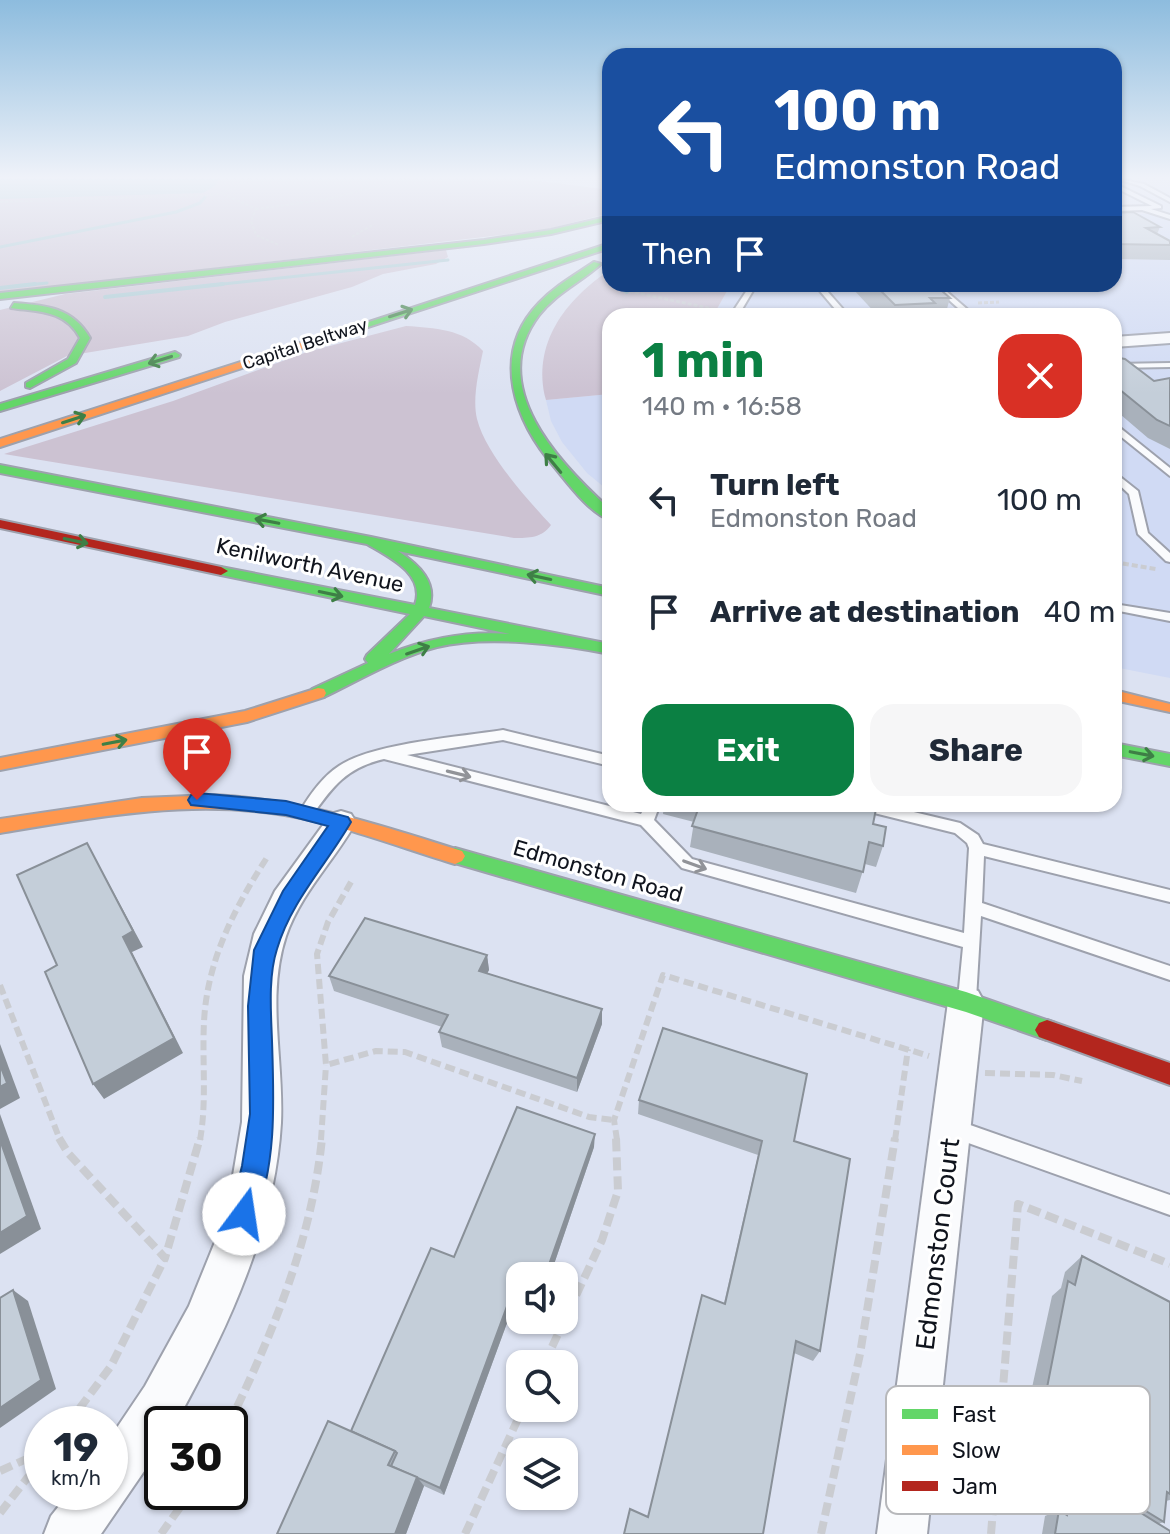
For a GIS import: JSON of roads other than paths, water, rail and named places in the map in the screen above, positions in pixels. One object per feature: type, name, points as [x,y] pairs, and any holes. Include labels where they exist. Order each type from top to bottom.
[{"type":"main road","points":[[0,296],[409,251]]},
{"type":"main road","points":[[479,263],[521,251]]},
{"type":"main road","name":"Capital Beltway","points":[[0,443],[593,251]]},
{"type":"main road","points":[[602,261],[549,297],[525,331],[515,369],[521,410],[531,434],[564,477],[602,509]]},
{"type":"main road","points":[[0,305],[59,313],[83,328],[85,338],[72,361],[54,373],[0,397]]},
{"type":"main road","points":[[0,408],[195,349]]},
{"type":"main road","name":"Kenilworth Avenue","points":[[0,469],[371,541],[602,590]]},
{"type":"main road","name":"Kenilworth Avenue","points":[[0,524],[420,613],[602,648]]},
{"type":"main road","points":[[346,680],[386,648],[420,613],[427,595],[426,580],[416,565],[371,541]]},
{"type":"main road","points":[[0,764],[247,716],[318,693],[399,656],[440,642],[488,639],[602,648]]},
{"type":"main road","points":[[1122,698],[1168,708]]},
{"type":"main road","points":[[1122,751],[1170,760]]},
{"type":"main road","name":"Edmonston Road","points":[[0,826],[154,802],[234,801],[324,817],[966,1002],[1170,1074]]},
{"type":"street","points":[[1122,341],[1170,338]]},
{"type":"street","points":[[1122,351],[1170,348]]},
{"type":"street","points":[[128,1453],[181,1371],[207,1322],[251,1190],[259,1143],[263,1088],[259,1006],[265,950],[324,817]]},
{"type":"street","name":"Edmonston Court","points":[[921,1386],[966,1002]]},
{"type":"street","points":[[69,1534],[88,1510]]},
{"type":"street","name":"Edmonston Court","points":[[902,1534],[905,1514]]},
{"type":"lane","points":[[824,292],[838,308]]},
{"type":"lane","points":[[943,292],[962,308]]},
{"type":"lane","points":[[1122,366],[1170,365]]},
{"type":"lane","points":[[1122,433],[1170,473]]},
{"type":"lane","points":[[1122,482],[1134,493],[1143,534],[1170,559]]},
{"type":"lane","points":[[1122,608],[1170,617]]},
{"type":"lane","points":[[324,817],[338,770],[364,758],[503,735],[602,759]]},
{"type":"lane","points":[[384,754],[602,810]]},
{"type":"lane","points":[[611,812],[646,821],[687,864],[971,942]]},
{"type":"lane","points":[[646,821],[650,812]]},
{"type":"lane","points":[[891,812],[960,829],[973,839],[977,848],[966,1002]]},
{"type":"lane","points":[[977,848],[1170,896]]},
{"type":"lane","points":[[974,907],[1170,973]]},
{"type":"lane","points":[[953,1128],[1170,1205]]},
{"type":"waterway","points":[[204,286],[448,260]]},
{"type":"waterway","points":[[26,285],[47,283]]},
{"type":"waterway","points":[[26,285],[35,284]]},
{"type":"waterway","points":[[105,297],[223,284]]},
{"type":"waterway","points":[[0,288],[26,285]]},
{"type":"waterway","points":[[16,286],[26,285]]}]
